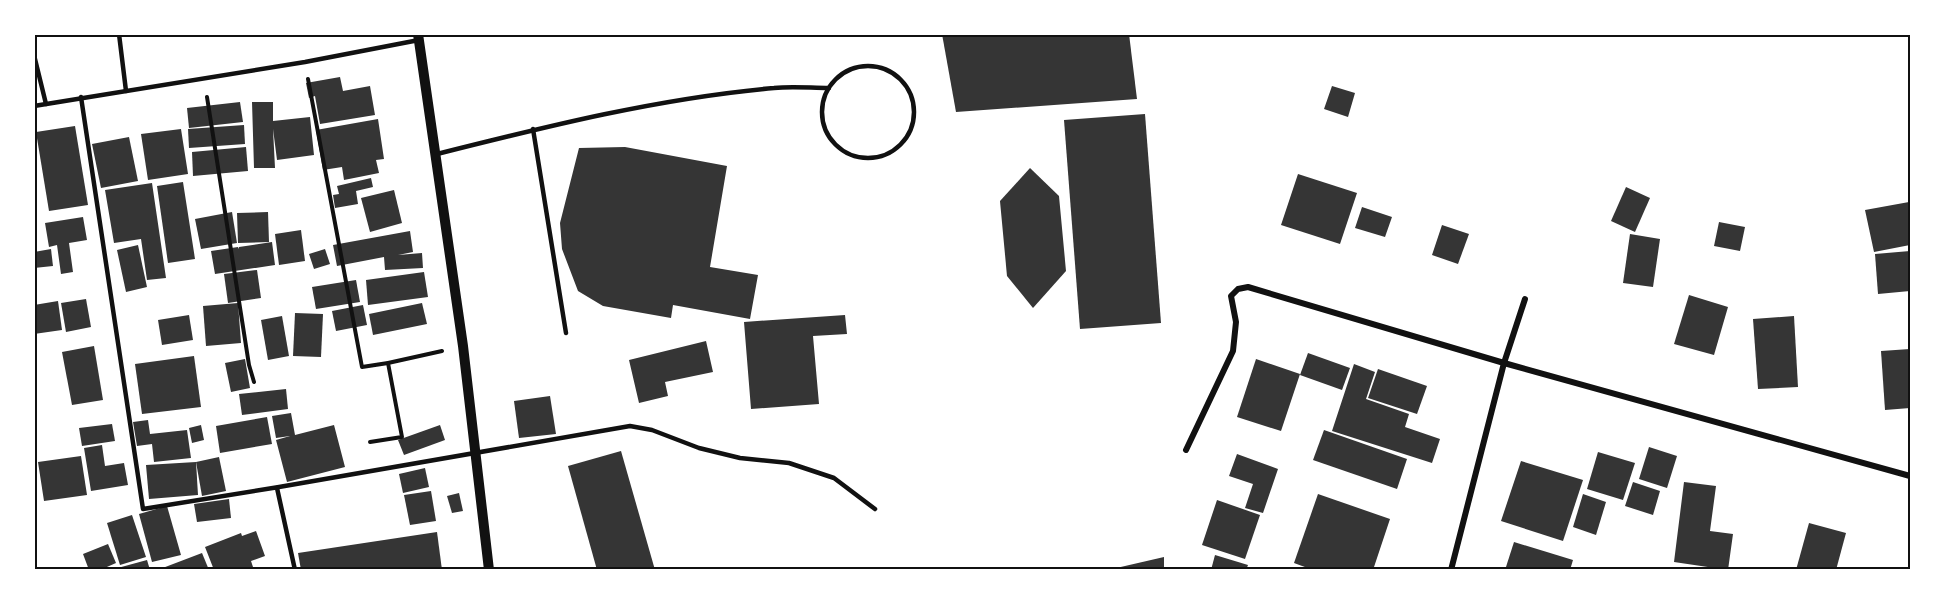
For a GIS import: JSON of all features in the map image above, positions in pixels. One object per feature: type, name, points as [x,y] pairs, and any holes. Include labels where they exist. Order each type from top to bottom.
[{"type":"street","points":[[419,37],[463,346],[489,570]]},
{"type":"street","points":[[1186,450],[1233,351],[1236,322],[1231,296],[1238,289],[1248,287],[1503,363],[1911,476]]},
{"type":"street","points":[[1450,570],[1503,363],[1525,299]]},
{"type":"lane","points":[[119,34],[126,91]]},
{"type":"lane","points":[[34,106],[305,62],[419,37]]},
{"type":"lane","points":[[34,55],[46,104]]},
{"type":"lane","points":[[436,154],[533,129],[656,104],[776,87],[829,88],[840,76],[854,69],[869,67],[885,70],[899,78],[909,91],[914,105],[914,122],[908,136],[897,148],[883,156],[868,158],[852,155],[838,147],[828,135],[823,119],[823,103],[829,88]]},
{"type":"lane","points":[[81,97],[143,509],[277,488],[630,426],[652,430],[699,448],[740,458],[789,463],[834,478],[875,509]]},
{"type":"lane","points":[[533,129],[566,333]]},
{"type":"lane","points":[[277,488],[295,570]]},
{"type":"path","points":[[305,62],[362,367],[463,346]]},
{"type":"path","points":[[204,78],[249,365],[254,382]]},
{"type":"path","points":[[370,442],[402,437],[388,363]]},
{"type":"building","points":[[942,34],[1129,34],[1137,99],[956,112]]},
{"type":"building","points":[[340,77],[343,91],[370,86],[375,115],[320,124],[315,96],[309,98],[306,83]]},
{"type":"building","points":[[1332,86],[1355,93],[1348,117],[1324,109]]},
{"type":"building","points":[[240,102],[243,122],[189,128],[187,108]]},
{"type":"building","points":[[252,102],[273,102],[273,121],[310,117],[314,155],[277,160],[273,129],[275,168],[254,168]]},
{"type":"building","points":[[1145,114],[1161,323],[1080,329],[1064,120]]},
{"type":"building","points":[[378,119],[384,159],[376,160],[379,173],[344,180],[342,167],[323,170],[316,130]]},
{"type":"building","points":[[244,125],[245,144],[189,148],[188,129]]},
{"type":"building","points":[[75,126],[88,205],[49,211],[36,132]]},
{"type":"building","points":[[181,129],[188,174],[148,180],[141,134]]},
{"type":"building","points":[[129,137],[138,181],[101,188],[92,144]]},
{"type":"building","points":[[246,147],[248,171],[193,176],[192,152]]},
{"type":"building","points":[[625,147],[727,166],[710,267],[758,275],[750,319],[673,305],[671,318],[603,306],[578,291],[562,249],[560,223],[579,148]]},
{"type":"building","points":[[1030,168],[1059,196],[1066,271],[1033,308],[1007,276],[1000,201]]},
{"type":"building","points":[[1298,174],[1357,193],[1340,244],[1281,225]]},
{"type":"building","points":[[371,178],[373,187],[356,191],[358,204],[335,208],[333,195],[339,194],[337,186]]},
{"type":"building","points":[[183,182],[195,259],[168,263],[157,186]]},
{"type":"building","points":[[152,183],[166,278],[147,280],[141,239],[114,243],[105,190]]},
{"type":"building","points":[[1626,187],[1650,198],[1635,232],[1611,221]]},
{"type":"building","points":[[394,190],[402,223],[370,232],[361,198]]},
{"type":"building","points":[[1909,202],[1910,245],[1874,252],[1865,210]]},
{"type":"building","points":[[1362,207],[1392,217],[1385,237],[1355,228]]},
{"type":"building","points":[[232,212],[237,243],[201,249],[195,219]]},
{"type":"building","points":[[268,212],[269,242],[238,243],[237,213]]},
{"type":"building","points":[[83,217],[87,240],[69,243],[73,272],[61,274],[57,245],[49,247],[45,223]]},
{"type":"building","points":[[1719,222],[1745,227],[1740,251],[1714,246]]},
{"type":"building","points":[[1442,225],[1469,234],[1458,264],[1432,255]]},
{"type":"building","points":[[301,230],[305,261],[279,265],[275,234]]},
{"type":"building","points":[[410,231],[413,252],[398,255],[422,253],[423,268],[385,270],[384,257],[337,266],[333,245]]},
{"type":"building","points":[[1630,234],[1660,239],[1653,287],[1623,283]]},
{"type":"building","points":[[272,242],[275,265],[215,274],[211,251],[238,247],[239,249],[239,247]]},
{"type":"building","points":[[138,245],[147,287],[126,292],[117,250]]},
{"type":"building","points":[[51,249],[53,266],[34,268],[34,252]]},
{"type":"building","points":[[325,249],[330,264],[314,269],[309,254]]},
{"type":"building","points":[[1910,251],[1910,291],[1878,294],[1875,254]]},
{"type":"building","points":[[257,270],[261,298],[228,303],[224,274]]},
{"type":"building","points":[[424,272],[428,297],[368,305],[366,280]]},
{"type":"building","points":[[356,280],[360,302],[316,309],[312,287]]},
{"type":"building","points":[[1689,295],[1728,307],[1714,355],[1674,344]]},
{"type":"building","points":[[86,299],[91,327],[66,332],[61,303]]},
{"type":"building","points":[[58,301],[62,330],[34,334],[34,305]]},
{"type":"building","points":[[238,303],[241,343],[206,346],[203,306]]},
{"type":"building","points":[[422,303],[427,324],[373,335],[369,314]]},
{"type":"building","points":[[363,305],[367,325],[336,331],[332,311]]},
{"type":"building","points":[[295,313],[323,314],[321,357],[293,356]]},
{"type":"building","points":[[189,315],[193,340],[162,345],[158,320]]},
{"type":"building","points":[[845,315],[847,334],[813,336],[819,404],[751,409],[744,322]]},
{"type":"building","points":[[282,316],[289,356],[268,360],[261,320]]},
{"type":"building","points":[[1794,316],[1798,387],[1758,389],[1753,319]]},
{"type":"building","points":[[706,341],[713,372],[665,382],[668,396],[639,403],[629,360]]},
{"type":"building","points":[[94,346],[103,400],[72,405],[62,352]]},
{"type":"building","points":[[1910,349],[1910,408],[1885,410],[1881,351]]},
{"type":"building","points":[[1308,353],[1350,368],[1342,390],[1300,375]]},
{"type":"building","points":[[194,356],[201,407],[142,414],[135,364]]},
{"type":"building","points":[[245,359],[250,388],[231,392],[225,363]]},
{"type":"building","points":[[1256,359],[1300,374],[1281,431],[1237,417]]},
{"type":"building","points":[[1354,364],[1375,372],[1366,399],[1409,414],[1405,427],[1440,439],[1432,463],[1332,431]]},
{"type":"building","points":[[1378,369],[1427,386],[1417,414],[1368,398]]},
{"type":"building","points":[[286,389],[288,409],[242,415],[239,394]]},
{"type":"building","points":[[550,396],[556,434],[519,438],[514,401]]},
{"type":"building","points":[[291,413],[295,435],[334,425],[345,467],[287,482],[276,440],[290,436],[276,438],[272,416]]},
{"type":"building","points":[[267,417],[272,444],[220,453],[216,426]]},
{"type":"building","points":[[148,420],[150,434],[187,430],[191,458],[154,462],[152,444],[137,446],[133,422]]},
{"type":"building","points":[[112,424],[115,441],[82,446],[79,428]]},
{"type":"building","points":[[201,425],[204,440],[192,443],[189,428]]},
{"type":"building","points":[[440,425],[445,440],[404,455],[398,440]]},
{"type":"building","points":[[1324,430],[1407,459],[1397,489],[1313,460]]},
{"type":"building","points":[[102,445],[105,466],[124,463],[128,485],[91,491],[84,448]]},
{"type":"building","points":[[1649,447],[1677,456],[1667,488],[1639,479]]},
{"type":"building","points":[[621,451],[655,570],[597,570],[568,466]]},
{"type":"building","points":[[1598,452],[1635,463],[1623,500],[1587,489]]},
{"type":"building","points":[[1237,454],[1278,469],[1263,513],[1245,508],[1253,484],[1229,476]]},
{"type":"building","points":[[81,456],[87,495],[44,501],[38,462]]},
{"type":"building","points":[[219,457],[226,491],[202,496],[196,462]]},
{"type":"building","points":[[1521,461],[1583,480],[1563,541],[1501,521]]},
{"type":"building","points":[[196,462],[198,495],[149,499],[146,465]]},
{"type":"building","points":[[425,468],[429,487],[403,493],[399,474]]},
{"type":"building","points":[[1633,482],[1660,491],[1653,515],[1625,506]]},
{"type":"building","points":[[1684,482],[1716,486],[1710,531],[1733,534],[1728,570],[1674,562]]},
{"type":"building","points":[[431,491],[436,521],[410,525],[404,495]]},
{"type":"building","points":[[459,493],[463,511],[452,513],[447,496]]},
{"type":"building","points":[[1318,494],[1390,519],[1373,570],[1313,570],[1294,563]]},
{"type":"building","points":[[1583,494],[1606,502],[1596,535],[1573,527]]},
{"type":"building","points":[[229,499],[231,518],[197,522],[194,504]]},
{"type":"building","points":[[1217,500],[1260,515],[1245,559],[1202,545]]},
{"type":"building","points":[[167,506],[181,555],[152,562],[139,514]]},
{"type":"building","points":[[132,515],[146,557],[120,565],[107,523]]},
{"type":"building","points":[[1809,523],[1846,533],[1836,570],[1796,570]]},
{"type":"building","points":[[256,531],[265,556],[251,561],[254,570],[214,570],[205,547],[241,533],[242,536]]},
{"type":"building","points":[[437,532],[442,570],[301,570],[298,553]]},
{"type":"building","points":[[1514,542],[1573,560],[1570,570],[1505,570]]},
{"type":"building","points":[[108,544],[116,563],[100,570],[89,570],[83,554]]},
{"type":"building","points":[[202,553],[209,570],[160,570],[160,569]]},
{"type":"building","points":[[1215,555],[1248,565],[1246,570],[1211,570]]},
{"type":"building","points":[[1164,557],[1164,570],[1112,570],[1112,569]]},
{"type":"building","points":[[147,560],[150,570],[114,569]]}]
